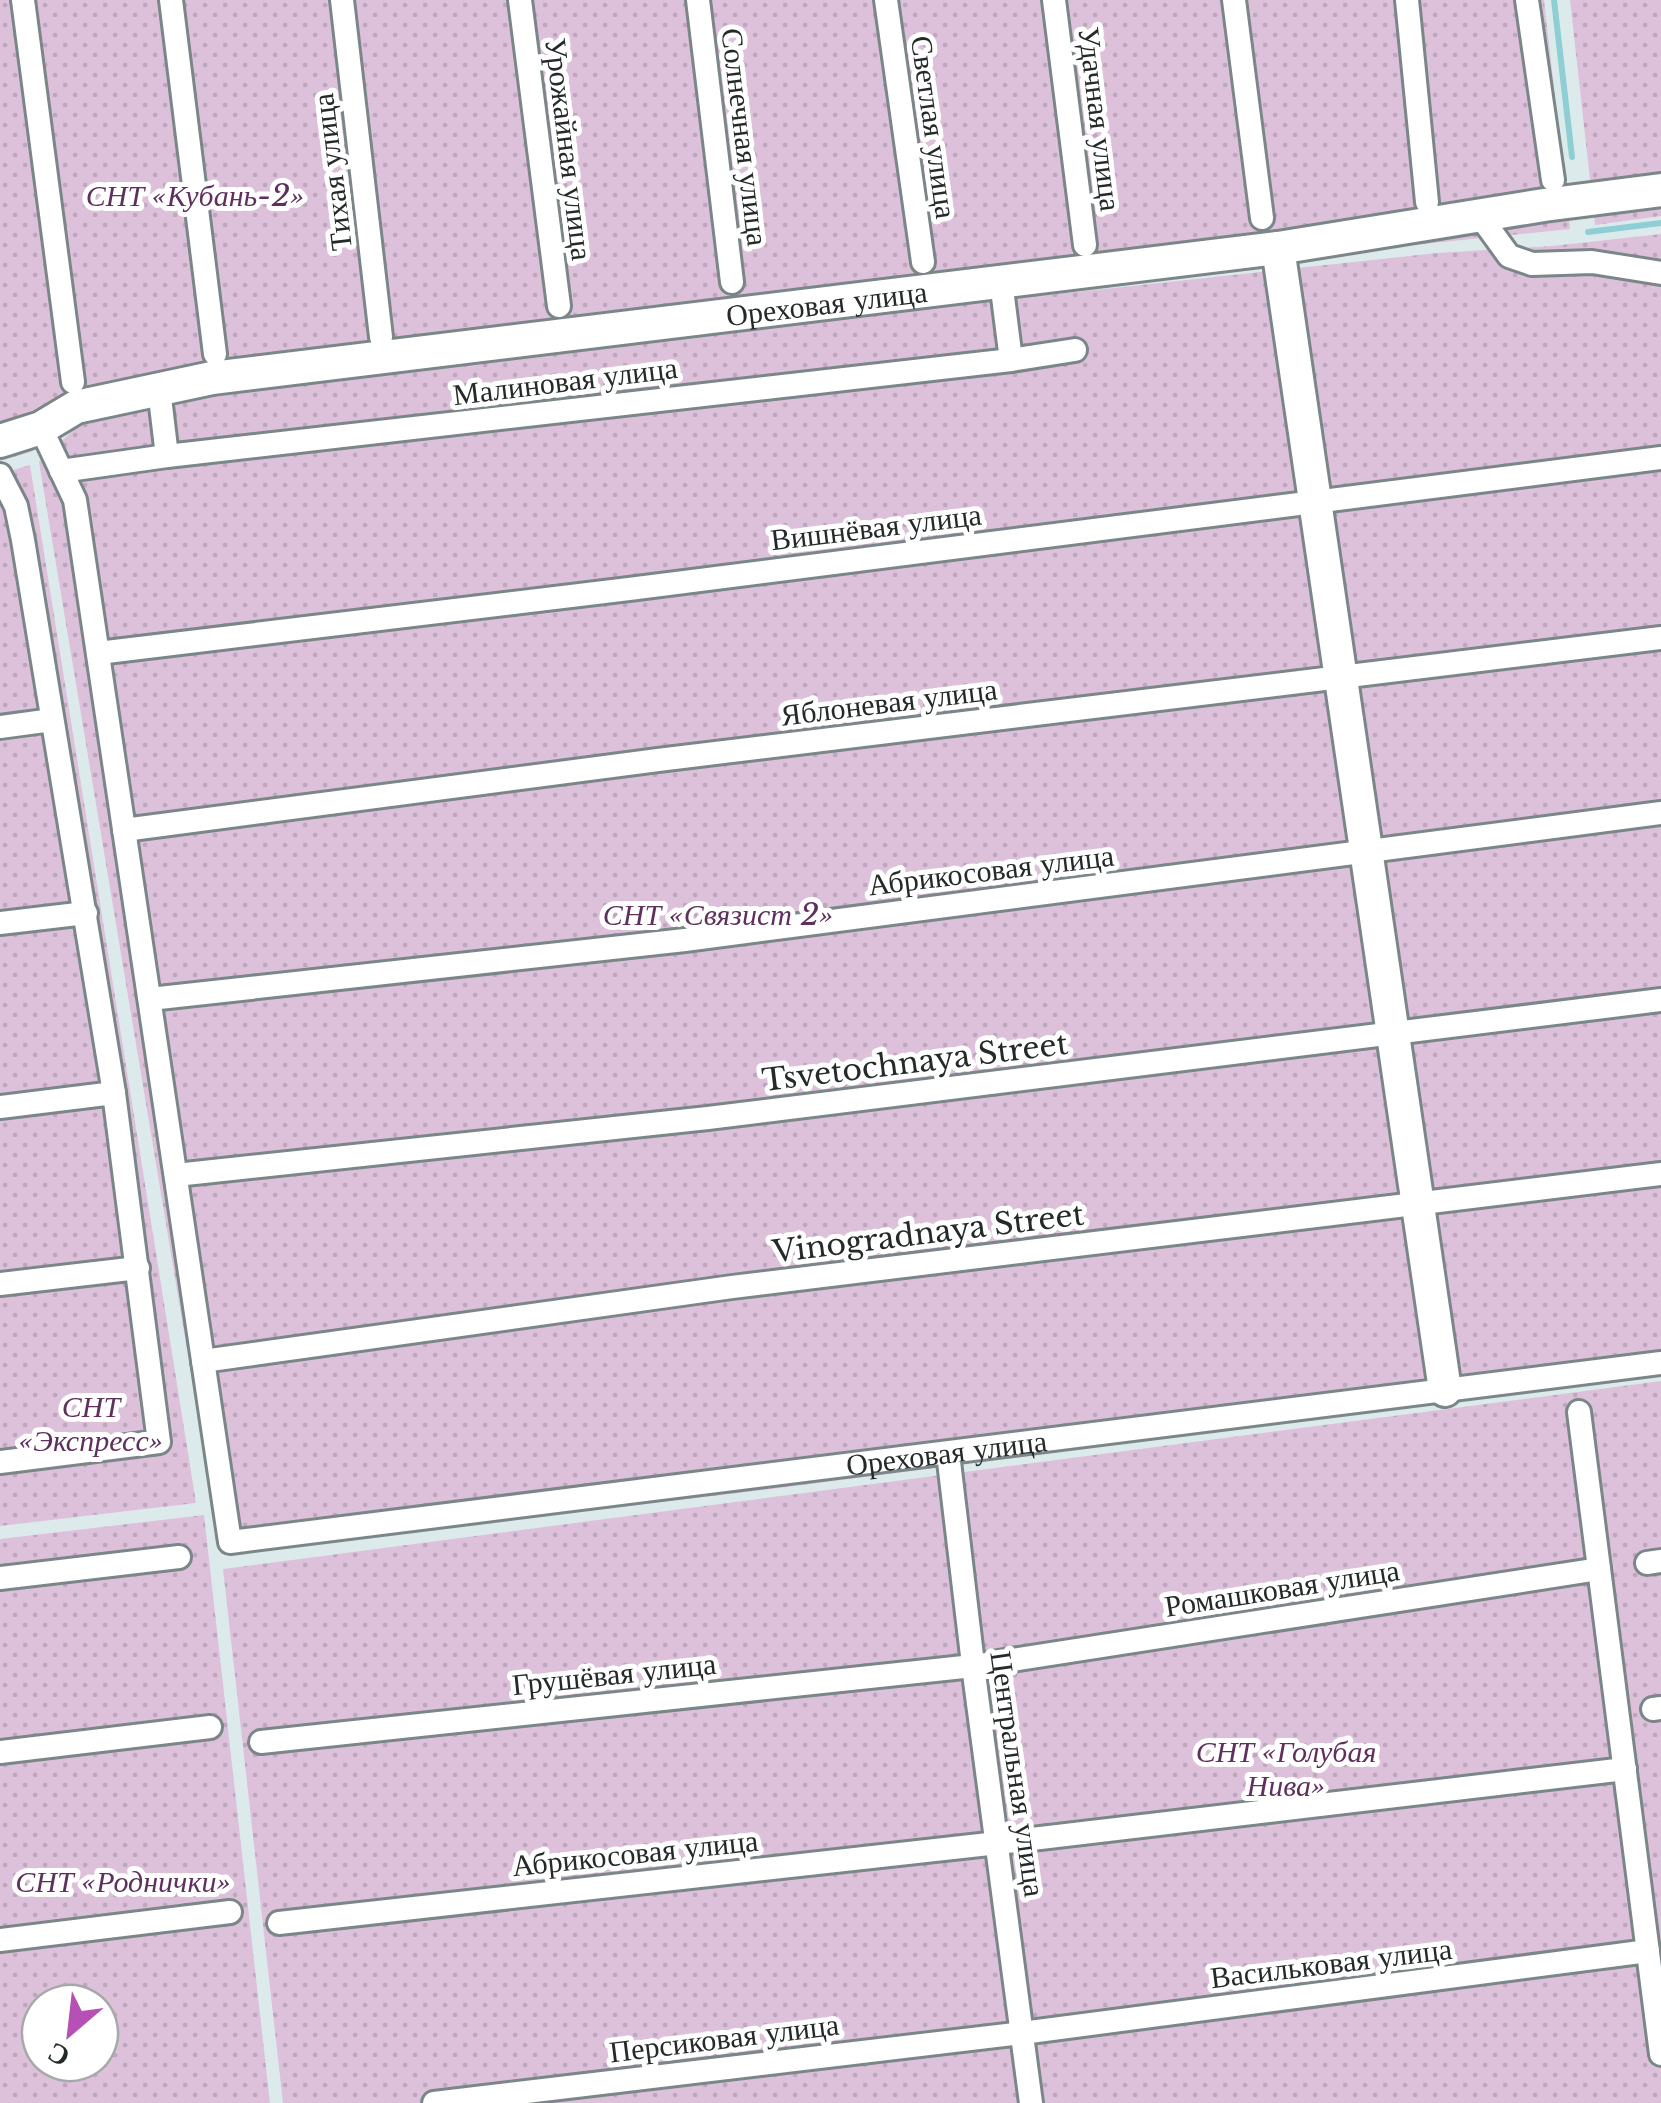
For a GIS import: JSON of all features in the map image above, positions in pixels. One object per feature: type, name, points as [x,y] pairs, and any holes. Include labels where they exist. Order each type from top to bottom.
[{"type":"street","points":[[24,0],[73,382]]},
{"type":"street","points":[[171,0],[216,354]]},
{"type":"street","name":"Тихая улица","points":[[342,0],[381,338]]},
{"type":"street","name":"Урожайная улица","points":[[520,0],[559,306]]},
{"type":"street","name":"Солнечная улица","points":[[698,0],[732,282]]},
{"type":"street","name":"Светлая улица","points":[[886,0],[922,262]]},
{"type":"street","name":"Удачная улица","points":[[1054,0],[1086,245]]},
{"type":"street","points":[[1234,0],[1262,218]]},
{"type":"street","points":[[1407,0],[1427,202]]},
{"type":"street","points":[[1527,0],[1553,180]]},
{"type":"street","name":"Ореховая улица","points":[[0,441],[41,428],[76,407],[212,378],[1278,248],[1661,190]]},
{"type":"street","points":[[1480,216],[1509,256],[1532,264],[1592,262],[1661,273]]},
{"type":"street","points":[[1278,248],[1445,1390]]},
{"type":"street","points":[[1001,282],[1011,360]]},
{"type":"street","name":"Малиновая улица","points":[[62,471],[1075,350]]},
{"type":"street","points":[[159,389],[167,456]]},
{"type":"street","points":[[41,428],[76,500],[204,1361]]},
{"type":"street","name":"Вишнёвая улица","points":[[98,653],[1661,458]]},
{"type":"street","points":[[0,475],[16,506],[11,542],[52,720],[86,913],[114,1093],[159,1442],[0,1462]]},
{"type":"street","name":"Яблоневая улица","points":[[124,830],[658,760],[1661,638]]},
{"type":"street","points":[[0,727],[52,720]]},
{"type":"street","name":"Абрикосовая улица","points":[[150,999],[686,940],[1661,814]]},
{"type":"street","points":[[0,923],[86,913]]},
{"type":"street","name":"Tsvetochnaya Street","points":[[176,1175],[708,1118],[1661,1000]]},
{"type":"street","points":[[0,1107],[114,1093]]},
{"type":"street","name":"Vinogradnaya Street","points":[[204,1361],[732,1287],[1661,1174]]},
{"type":"street","points":[[0,1284],[138,1268]]},
{"type":"street","name":"Ореховая улица","points":[[204,1361],[230,1542],[1661,1364]]},
{"type":"street","points":[[1579,1412],[1661,2054]]},
{"type":"street","name":"Центральная улица","points":[[948,1454],[1031,2103]]},
{"type":"street","points":[[0,1578],[179,1556]]},
{"type":"street","name":"Ромашковая улица","points":[[973,1666],[1599,1569]]},
{"type":"street","name":"Грушёвая улица","points":[[261,1742],[973,1666]]},
{"type":"street","points":[[0,1752],[210,1727]]},
{"type":"street","points":[[998,1844],[1625,1768]]},
{"type":"street","name":"Абрикосовая улица","points":[[279,1922],[998,1844]]},
{"type":"street","points":[[0,1940],[230,1912]]},
{"type":"street","name":"Васильковая улица","points":[[1022,2033],[1648,1952]]},
{"type":"street","name":"Персиковая улица","points":[[434,2103],[1022,2033]]},
{"type":"green space","name":"СНТ «Кубань-2»","points":[[0,0],[1544,0],[1570,229],[1073,280],[80,406],[31,452],[0,461]]},
{"type":"green space","points":[[1570,0],[1661,0],[1661,216],[1595,225]]},
{"type":"green space","name":"СНТ «Связист 2»","points":[[1661,234],[1661,1375],[763,1490],[221,1554],[39,462],[94,411],[901,311],[1437,253]]},
{"type":"green space","name":"СНТ «Экспресс»","points":[[30,465],[196,1503],[0,1526],[0,474]]},
{"type":"green space","name":"СНТ «Голубая Нива»","points":[[1661,1381],[1661,2103],[283,2103],[223,1569]]},
{"type":"green space","name":"СНТ «Роднички»","points":[[204,1515],[270,2103],[0,2103],[0,1539]]},
{"type":"waterway","points":[[1554,0],[1572,157]]},
{"type":"waterway","points":[[1588,232],[1661,223]]}]
